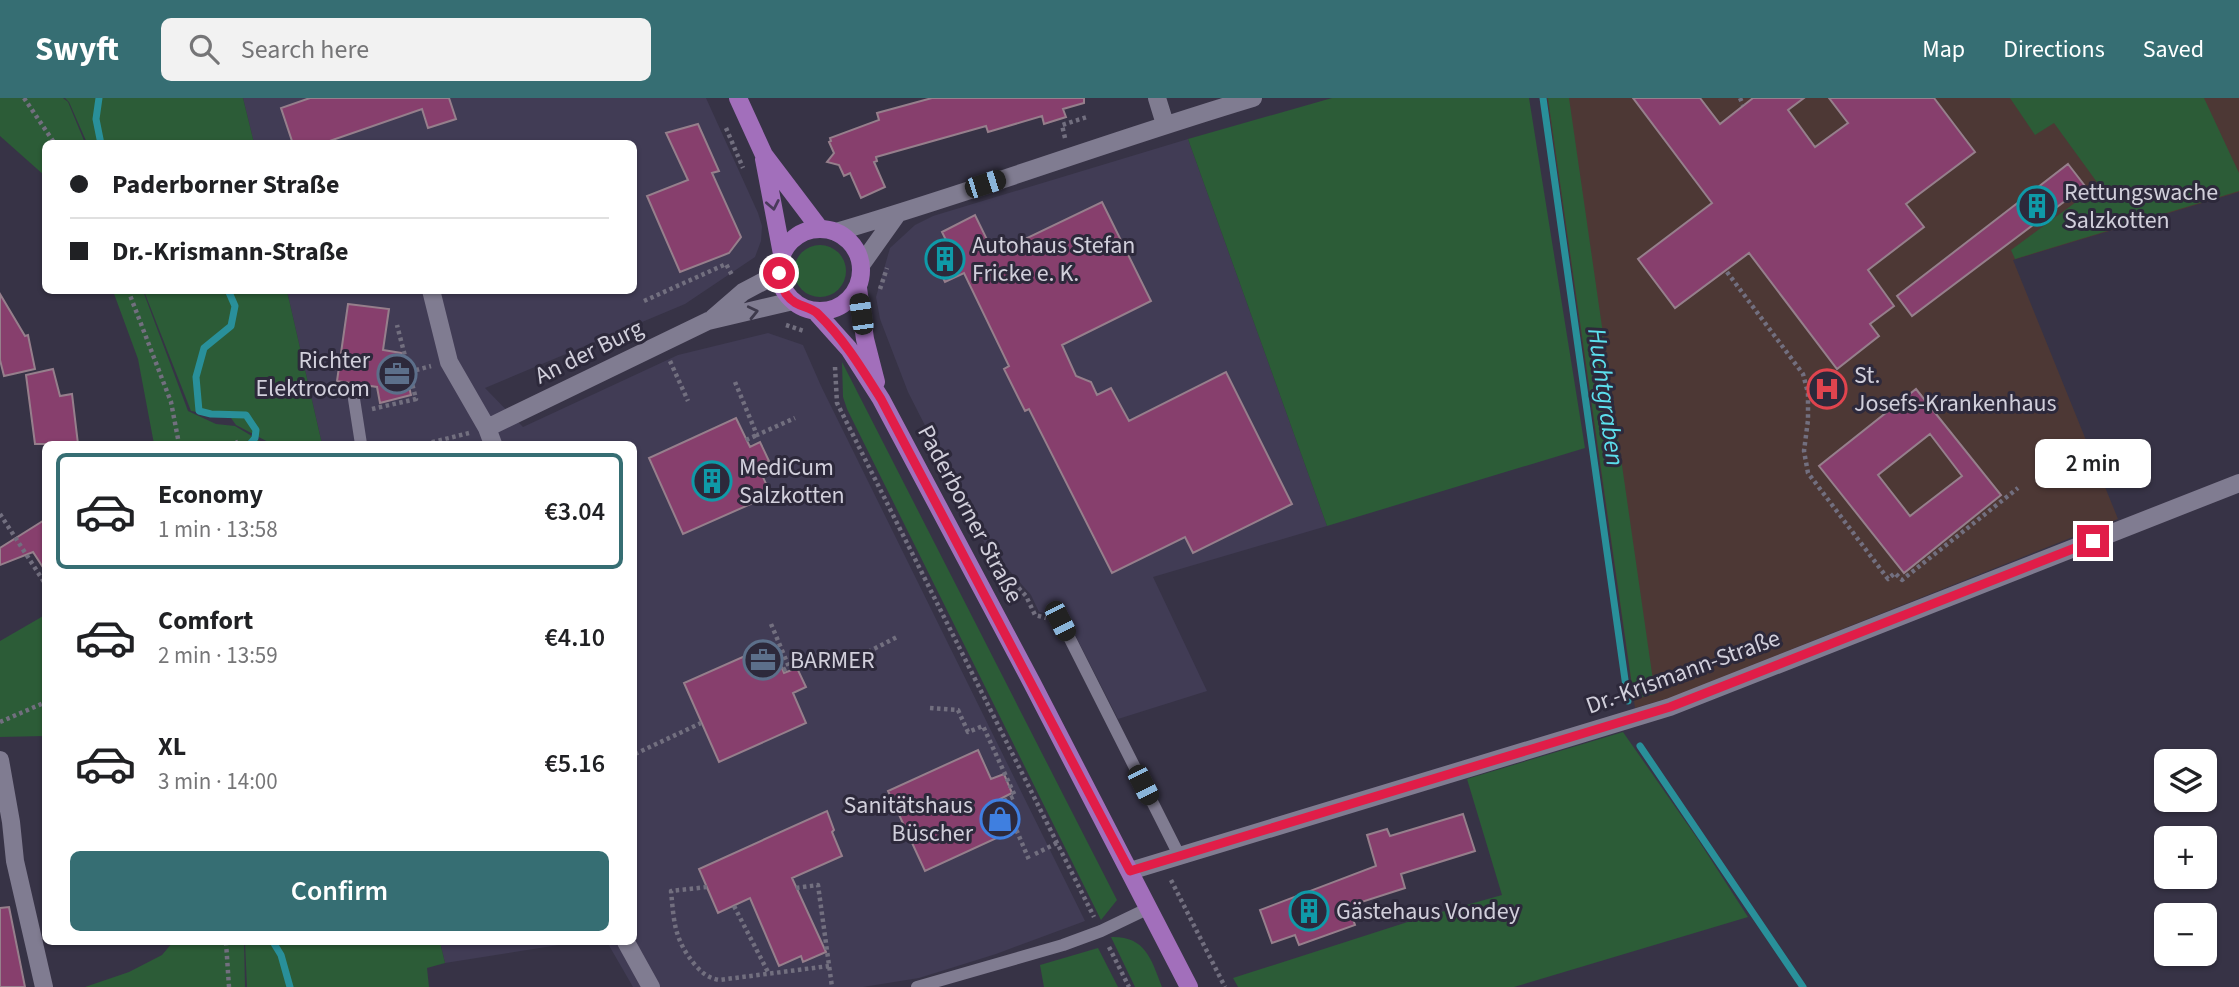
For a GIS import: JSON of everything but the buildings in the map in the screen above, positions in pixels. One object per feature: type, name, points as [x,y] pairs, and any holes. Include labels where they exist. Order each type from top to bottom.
[{"type":"main road","points":[[738,98],[764,155],[782,254],[779,273],[781,284],[793,301]]},
{"type":"main road","points":[[764,155],[828,231]]},
{"type":"main road","points":[[782,254],[797,236],[808,231],[828,231],[845,237],[853,245],[861,265]]},
{"type":"main road","name":"Paderborner Straße","points":[[861,265],[858,288],[864,339],[881,399]]},
{"type":"main road","points":[[816,311],[828,311],[840,306],[851,299],[858,288]]},
{"type":"main road","name":"Paderborner Straße","points":[[793,301],[803,308],[816,311],[849,349],[881,399],[1189,987]]},
{"type":"street","points":[[1157,98],[1166,124]]},
{"type":"street","points":[[828,231],[898,213],[1253,98]]},
{"type":"street","points":[[861,265],[898,213]]},
{"type":"street","name":"An der Burg","points":[[490,436],[712,319],[743,292],[779,273]]},
{"type":"street","points":[[432,294],[449,362],[490,436]]},
{"type":"street","name":"An der Burg","points":[[712,319],[751,313],[793,301]]},
{"type":"street","name":"Dr.-Krismann-Straße","points":[[1130,871],[1670,707],[2239,483]]},
{"type":"street","points":[[0,760],[11,822],[8,863],[44,987]]},
{"type":"street","points":[[628,945],[651,987]]},
{"type":"lane","points":[[354,400],[361,441]]},
{"type":"lane","points":[[1060,621],[1170,858]]},
{"type":"lane","points":[[917,987],[1063,945],[1101,931],[1149,908]]},
{"type":"path","points":[[24,98],[52,140]]},
{"type":"path","points":[[1740,98],[1743,106]]},
{"type":"path","points":[[1070,156],[1062,125],[1087,117]]},
{"type":"path","points":[[724,123],[745,172]]},
{"type":"path","points":[[879,294],[890,257]]},
{"type":"path","points":[[644,301],[726,264],[733,276]]},
{"type":"path","points":[[725,282],[742,271]]},
{"type":"path","points":[[1727,272],[1803,373],[1808,393],[1804,451],[1808,473],[1888,579],[1895,573],[1902,580],[2018,488]]},
{"type":"path","points":[[130,294],[171,402],[178,441]]},
{"type":"path","points":[[777,323],[813,334]]},
{"type":"path","points":[[369,399],[372,410],[416,399],[397,325]]},
{"type":"path","points":[[662,344],[688,401]]},
{"type":"path","points":[[835,357],[837,403],[1129,987]]},
{"type":"path","points":[[735,382],[757,435]]},
{"type":"path","points":[[746,440],[795,418]]},
{"type":"path","points":[[449,441],[490,436]]},
{"type":"path","points":[[0,514],[42,579]]},
{"type":"path","points":[[989,556],[1026,596],[1035,615],[1060,621]]},
{"type":"path","points":[[771,624],[789,667]]},
{"type":"path","points":[[837,668],[897,637]]},
{"type":"path","points":[[783,670],[829,650]]},
{"type":"path","points":[[0,722],[42,704]]},
{"type":"path","points":[[930,708],[958,710],[968,732],[983,726],[1015,796],[1004,801],[1030,862]]},
{"type":"path","points":[[637,753],[701,723]]},
{"type":"path","points":[[1035,853],[1057,843]]},
{"type":"path","points":[[1170,858],[1225,987]]},
{"type":"path","points":[[796,888],[818,885],[832,987]]},
{"type":"path","points":[[707,887],[671,891],[675,930],[681,946],[710,979],[829,965]]},
{"type":"path","points":[[734,906],[769,974]]},
{"type":"path","points":[[226,945],[229,987]]},
{"type":"shaded area","points":[[243,98],[706,98],[758,213],[762,226],[761,241],[755,257],[685,304],[485,388],[523,427],[678,355],[768,333],[803,345],[1085,921],[996,954],[919,978],[863,987],[633,987],[609,945],[637,945],[637,441],[321,441],[288,294],[637,294],[637,140],[253,140]]},
{"type":"shaded area","name":"St. Josefs-Krankenhaus","points":[[1547,98],[2239,98],[2239,192],[2013,260],[2118,519],[1672,697],[1635,708]]},
{"type":"shaded area","points":[[1188,139],[1327,526],[1153,577],[1207,691],[1118,719],[1066,617],[1039,612],[1031,595],[984,542],[908,392],[880,319],[876,297],[890,248],[915,225],[933,216]]},
{"type":"shaded area","points":[[441,945],[559,945],[445,963]]},
{"type":"green space","points":[[0,98],[63,98],[68,102],[84,140],[42,140],[42,173],[0,136]]},
{"type":"green space","points":[[65,98],[243,98],[253,140],[86,140]]},
{"type":"green space","points":[[1332,98],[1529,98],[1585,448],[1327,526],[1188,139]]},
{"type":"green space","points":[[1548,98],[1569,98],[1655,694],[1634,699]]},
{"type":"green space","points":[[2010,98],[2204,98],[2239,173],[2239,191],[2015,259],[2011,250],[2099,185],[2054,123],[2035,135]]},
{"type":"green space","points":[[820,245],[830,247],[838,253],[844,261],[844,281],[838,289],[830,295],[820,297],[810,295],[802,289],[796,281],[794,271],[796,261],[802,253],[810,247]]},
{"type":"green space","points":[[114,294],[144,294],[188,411],[216,424],[235,426],[260,441],[153,441],[138,359]]},
{"type":"green space","points":[[145,294],[288,294],[321,441],[266,441],[236,425],[231,418],[191,411]]},
{"type":"green space","points":[[842,362],[1117,900],[1101,920],[847,409],[843,397]]},
{"type":"green space","points":[[42,617],[42,736],[0,737],[0,641]]},
{"type":"green space","points":[[1623,732],[1748,917],[1514,987],[1238,987],[1233,978],[1420,918],[1502,895],[1467,779]]},
{"type":"green space","points":[[1111,937],[1132,940],[1139,945],[1150,958],[1162,987],[1135,987]]},
{"type":"green space","points":[[170,945],[244,945],[245,987],[85,987],[129,972],[162,955]]},
{"type":"green space","points":[[245,945],[441,945],[445,963],[427,968],[429,987],[247,987]]},
{"type":"green space","points":[[1098,948],[1118,987],[1044,987],[1040,965]]},
{"type":"waterway","points":[[99,98],[96,119],[100,140]]},
{"type":"waterway","name":"Huchtgraben","points":[[1543,98],[1628,701]]},
{"type":"waterway","points":[[230,294],[235,306],[231,326],[204,348],[196,377],[199,411],[246,415],[256,430],[252,441]]},
{"type":"waterway","name":"Huchtgraben","points":[[1640,746],[1803,987]]},
{"type":"waterway","points":[[275,945],[281,955],[290,987]]},
{"type":"place","name":"Rettungswache Salzkotten","points":[[2037,206]]},
{"type":"place","name":"Autohaus Stefan Fricke e. K.","points":[[945,259]]},
{"type":"place","name":"Richter Elektrocom","points":[[397,374]]},
{"type":"place","name":"St. Josefs-Krankenhaus","points":[[1827,389]]},
{"type":"place","name":"MediCum Salzkotten","points":[[712,481]]},
{"type":"place","name":"BARMER","points":[[763,660]]},
{"type":"place","name":"Sanitätshaus Büscher","points":[[1000,819]]},
{"type":"place","name":"Gästehaus Vondey","points":[[1309,911]]},
{"type":"route","points":[[779,273],[786,293],[803,308],[816,311],[849,349],[881,399],[1130,871],[1670,707],[2093,541]]}]
